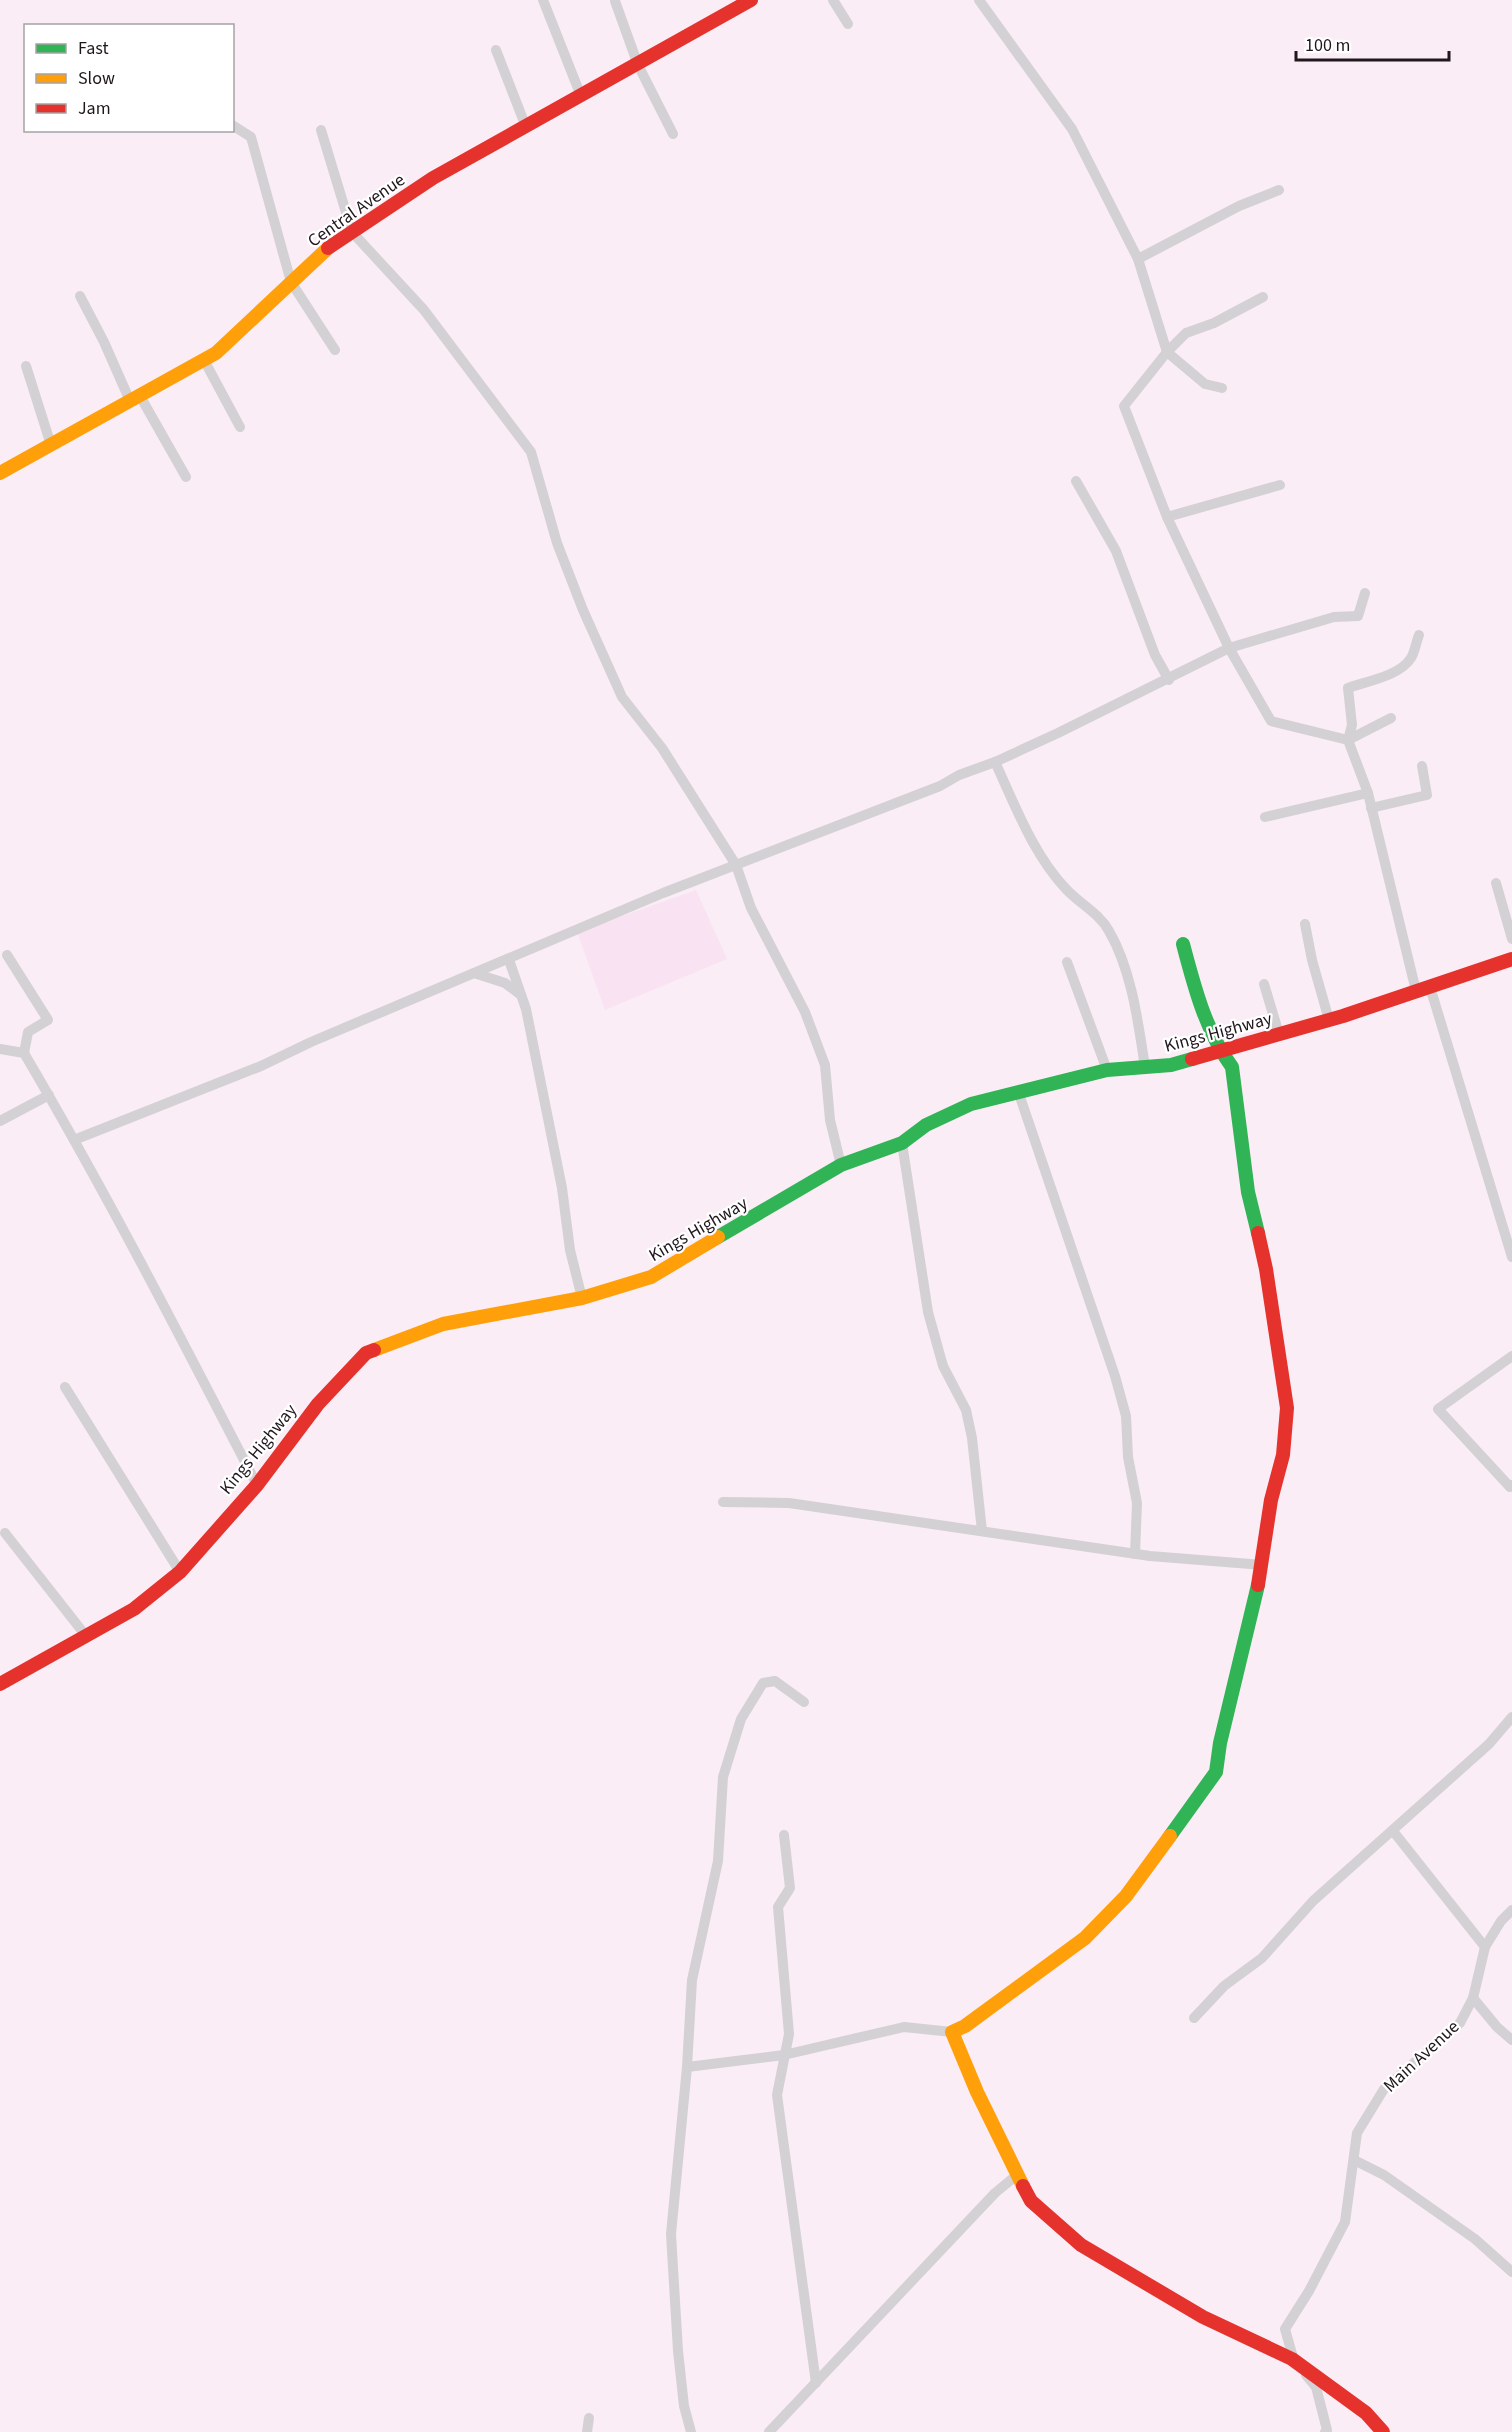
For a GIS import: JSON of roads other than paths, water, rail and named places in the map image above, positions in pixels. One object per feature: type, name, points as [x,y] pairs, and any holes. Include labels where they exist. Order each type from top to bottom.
[{"type":"street","points":[[543,0],[581,96]]},
{"type":"street","points":[[833,0],[848,24]]},
{"type":"street","points":[[979,0],[1072,129],[1138,259],[1167,351],[1205,384],[1221,388]]},
{"type":"street","points":[[615,1],[638,65],[673,134]]},
{"type":"street","name":"Central Avenue","points":[[0,473],[216,353],[324,251],[433,178],[638,65],[744,2]]},
{"type":"street","points":[[496,50],[526,126]]},
{"type":"street","points":[[234,126],[251,137],[291,282],[335,350]]},
{"type":"street","points":[[321,130],[352,232],[424,310],[531,452],[557,543],[583,610],[622,697],[662,748],[682,783],[736,865],[751,908],[805,1012],[825,1065],[830,1120],[841,1165]]},
{"type":"street","points":[[1138,259],[1239,206],[1279,190]]},
{"type":"street","points":[[80,296],[135,398],[186,477]]},
{"type":"street","points":[[1263,297],[1214,323],[1186,333],[1167,351],[1124,406],[1167,517],[1229,648],[1271,721],[1348,740],[1391,718]]},
{"type":"street","points":[[204,360],[240,427]]},
{"type":"street","points":[[26,366],[51,445]]},
{"type":"street","points":[[1076,481],[1116,551],[1155,656],[1168,680]]},
{"type":"street","points":[[1167,517],[1280,485]]},
{"type":"street","points":[[74,1140],[261,1066],[311,1042],[474,973],[736,865],[825,833],[995,762],[1168,680],[1229,648],[1334,617],[1358,616],[1365,593]]},
{"type":"street","points":[[1416,991],[1368,793],[1348,740],[1352,725],[1348,688],[1369,680],[1387,677],[1411,659],[1419,635]]},
{"type":"street","points":[[995,762],[1036,847],[1066,889],[1109,930],[1123,964],[1136,1008],[1145,1067]]},
{"type":"street","points":[[1371,807],[1427,795],[1422,766]]},
{"type":"street","points":[[1265,817],[1368,793]]},
{"type":"street","points":[[1496,883],[1512,939]]},
{"type":"street","points":[[1305,924],[1312,960],[1329,1020]]},
{"type":"street","points":[[687,2067],[784,2055],[904,2027],[952,2032],[965,2026],[1085,1938],[1126,1896],[1216,1772],[1220,1743],[1263,1565],[1271,1500],[1283,1455],[1287,1408],[1266,1269],[1248,1192],[1245,1154],[1235,1105],[1232,1067],[1220,1051],[1194,985],[1183,944]]},
{"type":"street","points":[[6,955],[48,1020],[28,1032],[24,1053],[164,1305],[256,1485]]},
{"type":"street","name":"Kings Highway","points":[[0,1684],[134,1609],[180,1572],[256,1485],[318,1404],[366,1353],[443,1324],[582,1298],[651,1277],[841,1165],[902,1143],[926,1125],[971,1104],[1107,1070],[1171,1065],[1329,1020],[1512,958]]},
{"type":"street","points":[[509,960],[521,995],[542,1085],[562,1188],[570,1250],[582,1298]]},
{"type":"street","points":[[1067,962],[1107,1070]]},
{"type":"street","points":[[474,973],[505,983],[521,995]]},
{"type":"street","points":[[1264,984],[1279,1034]]},
{"type":"street","points":[[1430,987],[1498,1218],[1512,1257]]},
{"type":"street","points":[[0,1049],[24,1053]]},
{"type":"street","points":[[1018,1091],[1115,1376],[1126,1416],[1128,1456],[1137,1503],[1135,1554]]},
{"type":"street","points":[[0,1122],[49,1095]]},
{"type":"street","points":[[902,1143],[928,1312],[943,1366],[966,1410],[972,1438],[982,1531]]},
{"type":"street","points":[[1512,1356],[1438,1409],[1510,1487],[1512,1485]]},
{"type":"street","points":[[65,1387],[180,1572]]},
{"type":"street","points":[[723,1502],[789,1503],[1135,1554],[1263,1565]]},
{"type":"street","points":[[5,1533],[86,1636]]},
{"type":"street","points":[[692,2432],[684,2406],[678,2351],[671,2234],[687,2067],[692,1980],[718,1861],[723,1777],[741,1719],[764,1683],[775,1681],[804,1701]]},
{"type":"street","points":[[1194,2018],[1224,1986],[1262,1958],[1313,1901],[1489,1744],[1512,1717]]},
{"type":"street","points":[[1393,1831],[1485,1947]]},
{"type":"street","points":[[784,1836],[790,1888],[778,1907],[789,2034],[777,2095],[816,2383]]},
{"type":"street","name":"Main Avenue","points":[[1325,2432],[1327,2430],[1316,2387],[1292,2359],[1286,2329],[1345,2222],[1357,2133],[1383,2089],[1460,2023],[1473,1998],[1485,1947],[1501,1921],[1512,1910]]},
{"type":"street","points":[[1473,1998],[1512,2040]]},
{"type":"street","points":[[952,2032],[977,2092],[1031,2201],[1050,2220],[1081,2245],[1203,2317],[1292,2359],[1366,2413],[1383,2432]]},
{"type":"street","points":[[1353,2160],[1384,2175],[1475,2239],[1512,2272]]},
{"type":"street","points":[[769,2432],[995,2193],[1018,2174]]},
{"type":"street","points":[[587,2432],[589,2418]]}]
